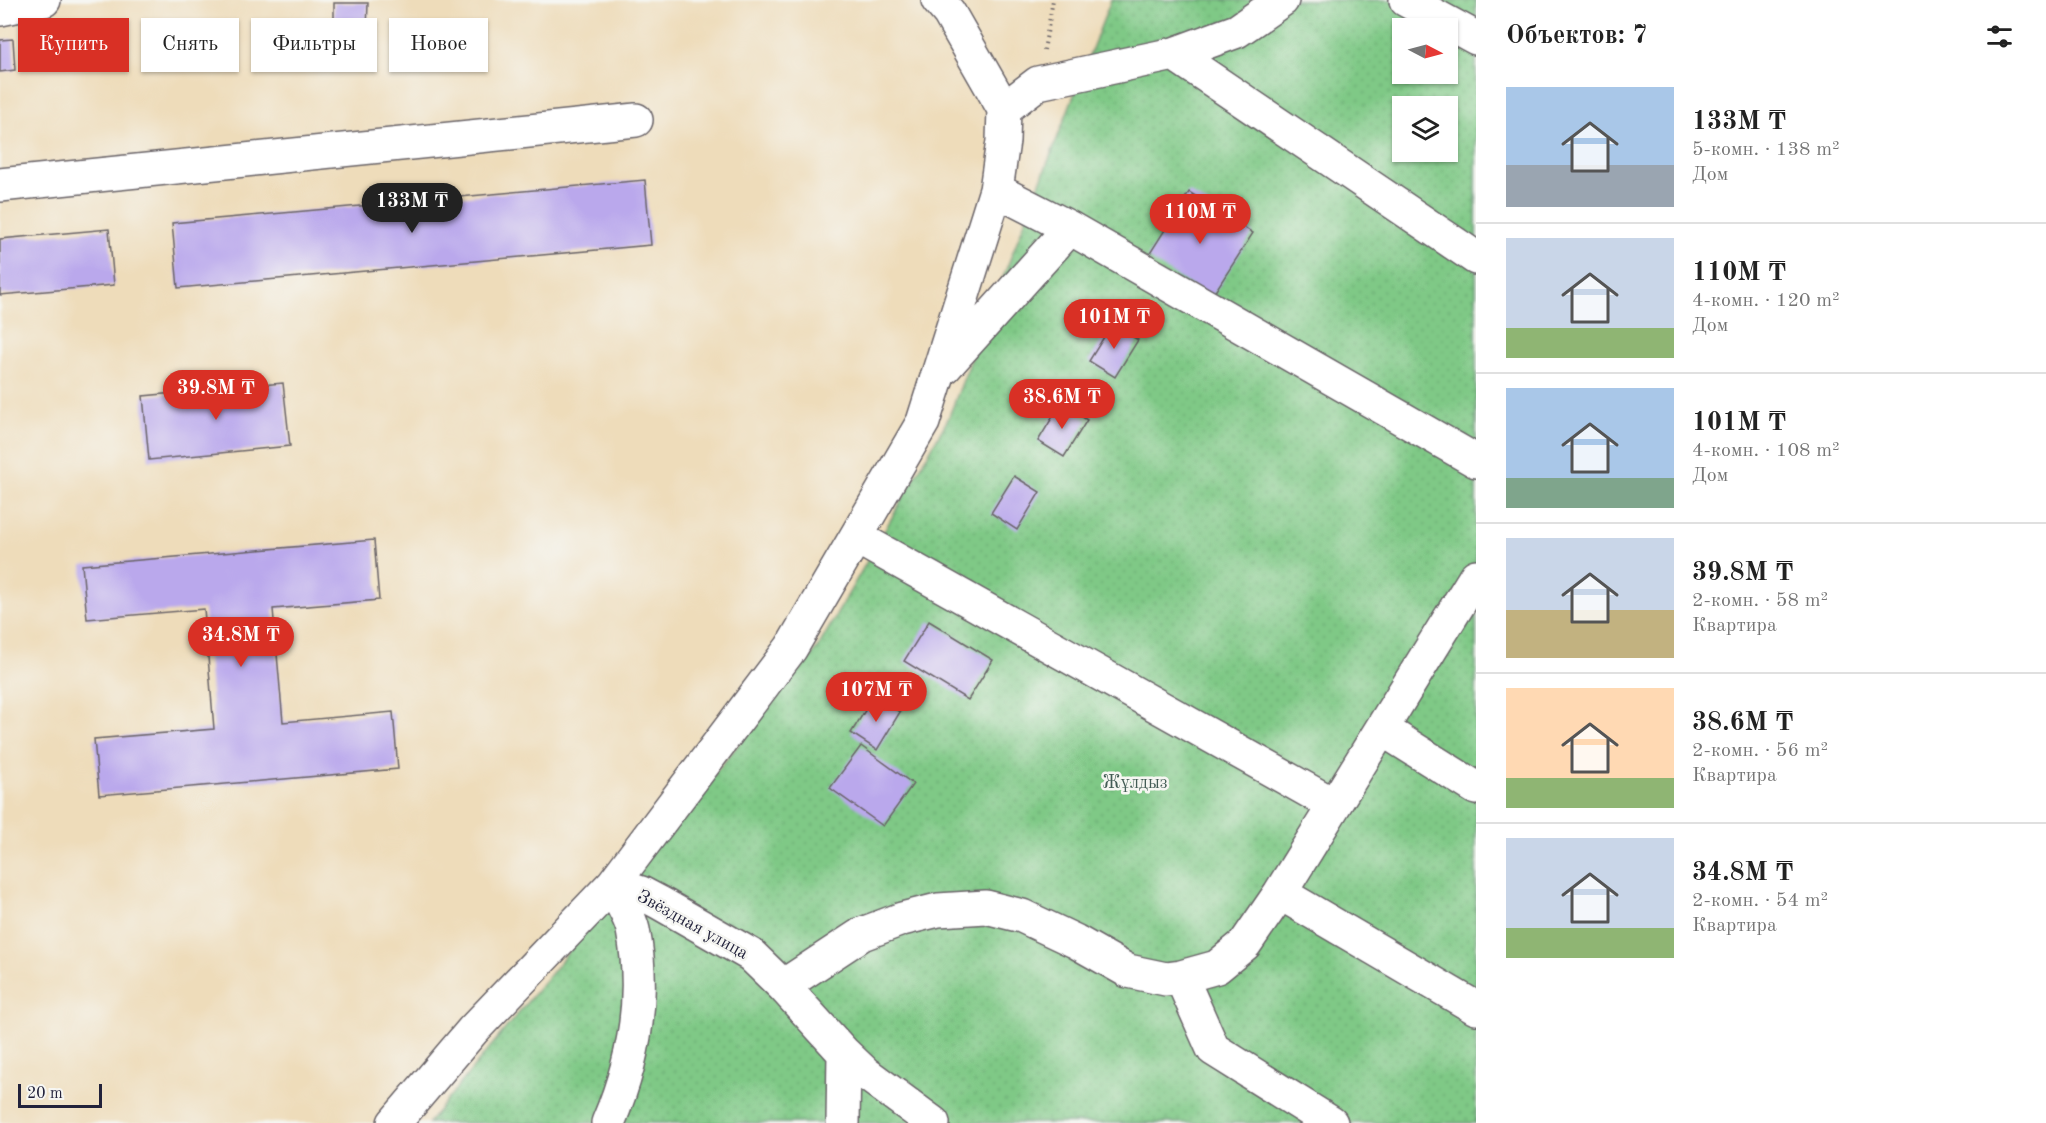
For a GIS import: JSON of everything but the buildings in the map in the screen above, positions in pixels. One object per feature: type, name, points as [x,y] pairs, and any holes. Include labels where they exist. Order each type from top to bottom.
[{"type":"street","points":[[0,9],[44,0]]},
{"type":"street","points":[[394,1123],[473,1030],[613,884],[790,648],[923,422],[996,190],[1005,109],[950,12],[938,0]]},
{"type":"street","points":[[1005,109],[1038,83],[1174,54],[1237,32],[1282,0]]},
{"type":"street","points":[[1406,0],[1476,38]]},
{"type":"street","points":[[1174,54],[1476,258]]},
{"type":"street","points":[[0,185],[636,120]]},
{"type":"street","points":[[996,190],[1070,228],[1476,461]]},
{"type":"street","points":[[940,373],[1070,228]]},
{"type":"street","points":[[856,537],[1334,805]]},
{"type":"street","points":[[783,986],[861,934],[938,910],[986,907],[1022,916],[1075,941],[1128,971],[1166,979],[1217,967],[1245,944],[1280,893],[1475,578]]},
{"type":"street","points":[[1382,729],[1476,788]]},
{"type":"street","points":[[608,1123],[630,1057],[636,1027],[639,992],[633,928],[617,898],[613,884]]},
{"type":"street","name":"Звёздная улица","points":[[613,884],[641,893],[751,955],[865,1073],[933,1123]]},
{"type":"street","points":[[1280,893],[1476,1008]]},
{"type":"street","points":[[1181,977],[1213,1049],[1331,1123]]},
{"type":"street","points":[[843,1123],[844,1053]]},
{"type":"path","points":[[1038,83],[1053,0]]},
{"type":"green space","name":"Жұлдыз","points":[[1111,0],[1476,0],[1476,1123],[428,1123],[817,649],[948,419]]}]
